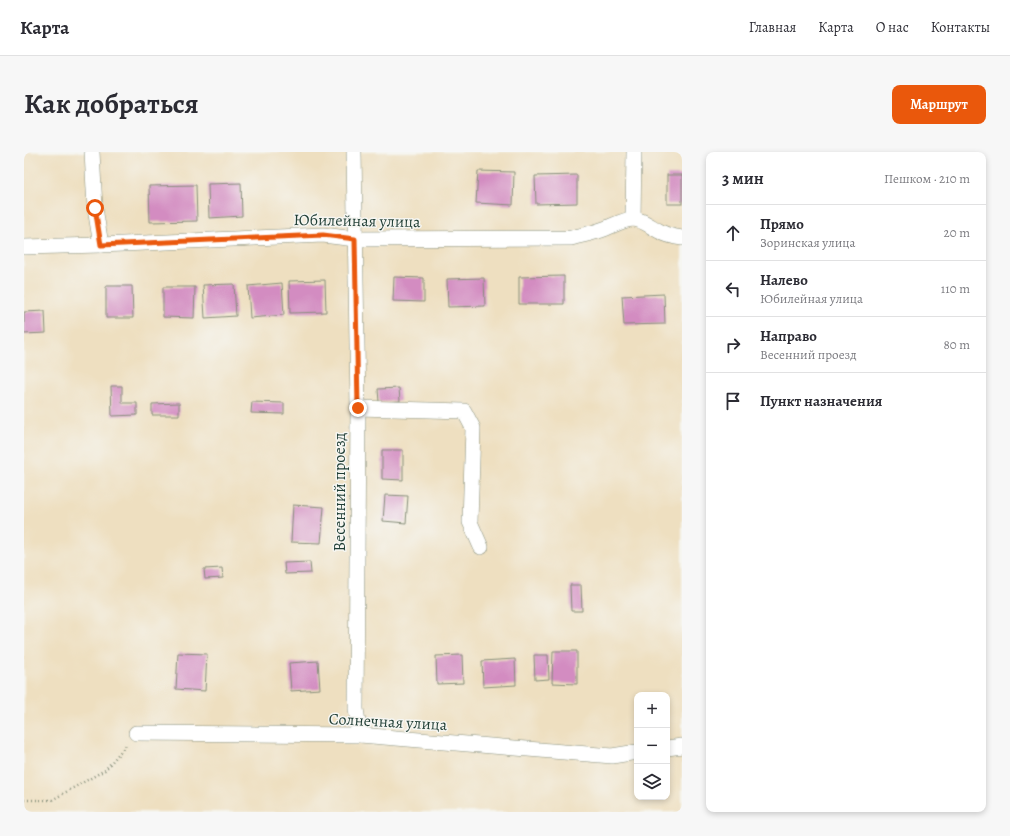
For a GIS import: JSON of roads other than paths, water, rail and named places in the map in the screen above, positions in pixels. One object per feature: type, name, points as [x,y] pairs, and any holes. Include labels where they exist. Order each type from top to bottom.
[{"type":"street","points":[[92,152],[95,208],[101,245]]},
{"type":"street","name":"Весенний проезд","points":[[354,152],[358,408],[356,709],[360,735]]},
{"type":"street","points":[[634,152],[633,219],[646,223],[660,232],[670,236],[682,238]]},
{"type":"street","name":"Юбилейная улица","points":[[24,247],[323,235],[355,239],[571,238],[598,231],[620,222],[633,219]]},
{"type":"street","points":[[358,408],[464,411],[473,428],[470,522],[481,547]]},
{"type":"street","name":"Солнечная улица","points":[[136,733],[360,735],[612,756],[634,752]]},
{"type":"street","points":[[670,748],[682,746]]}]
